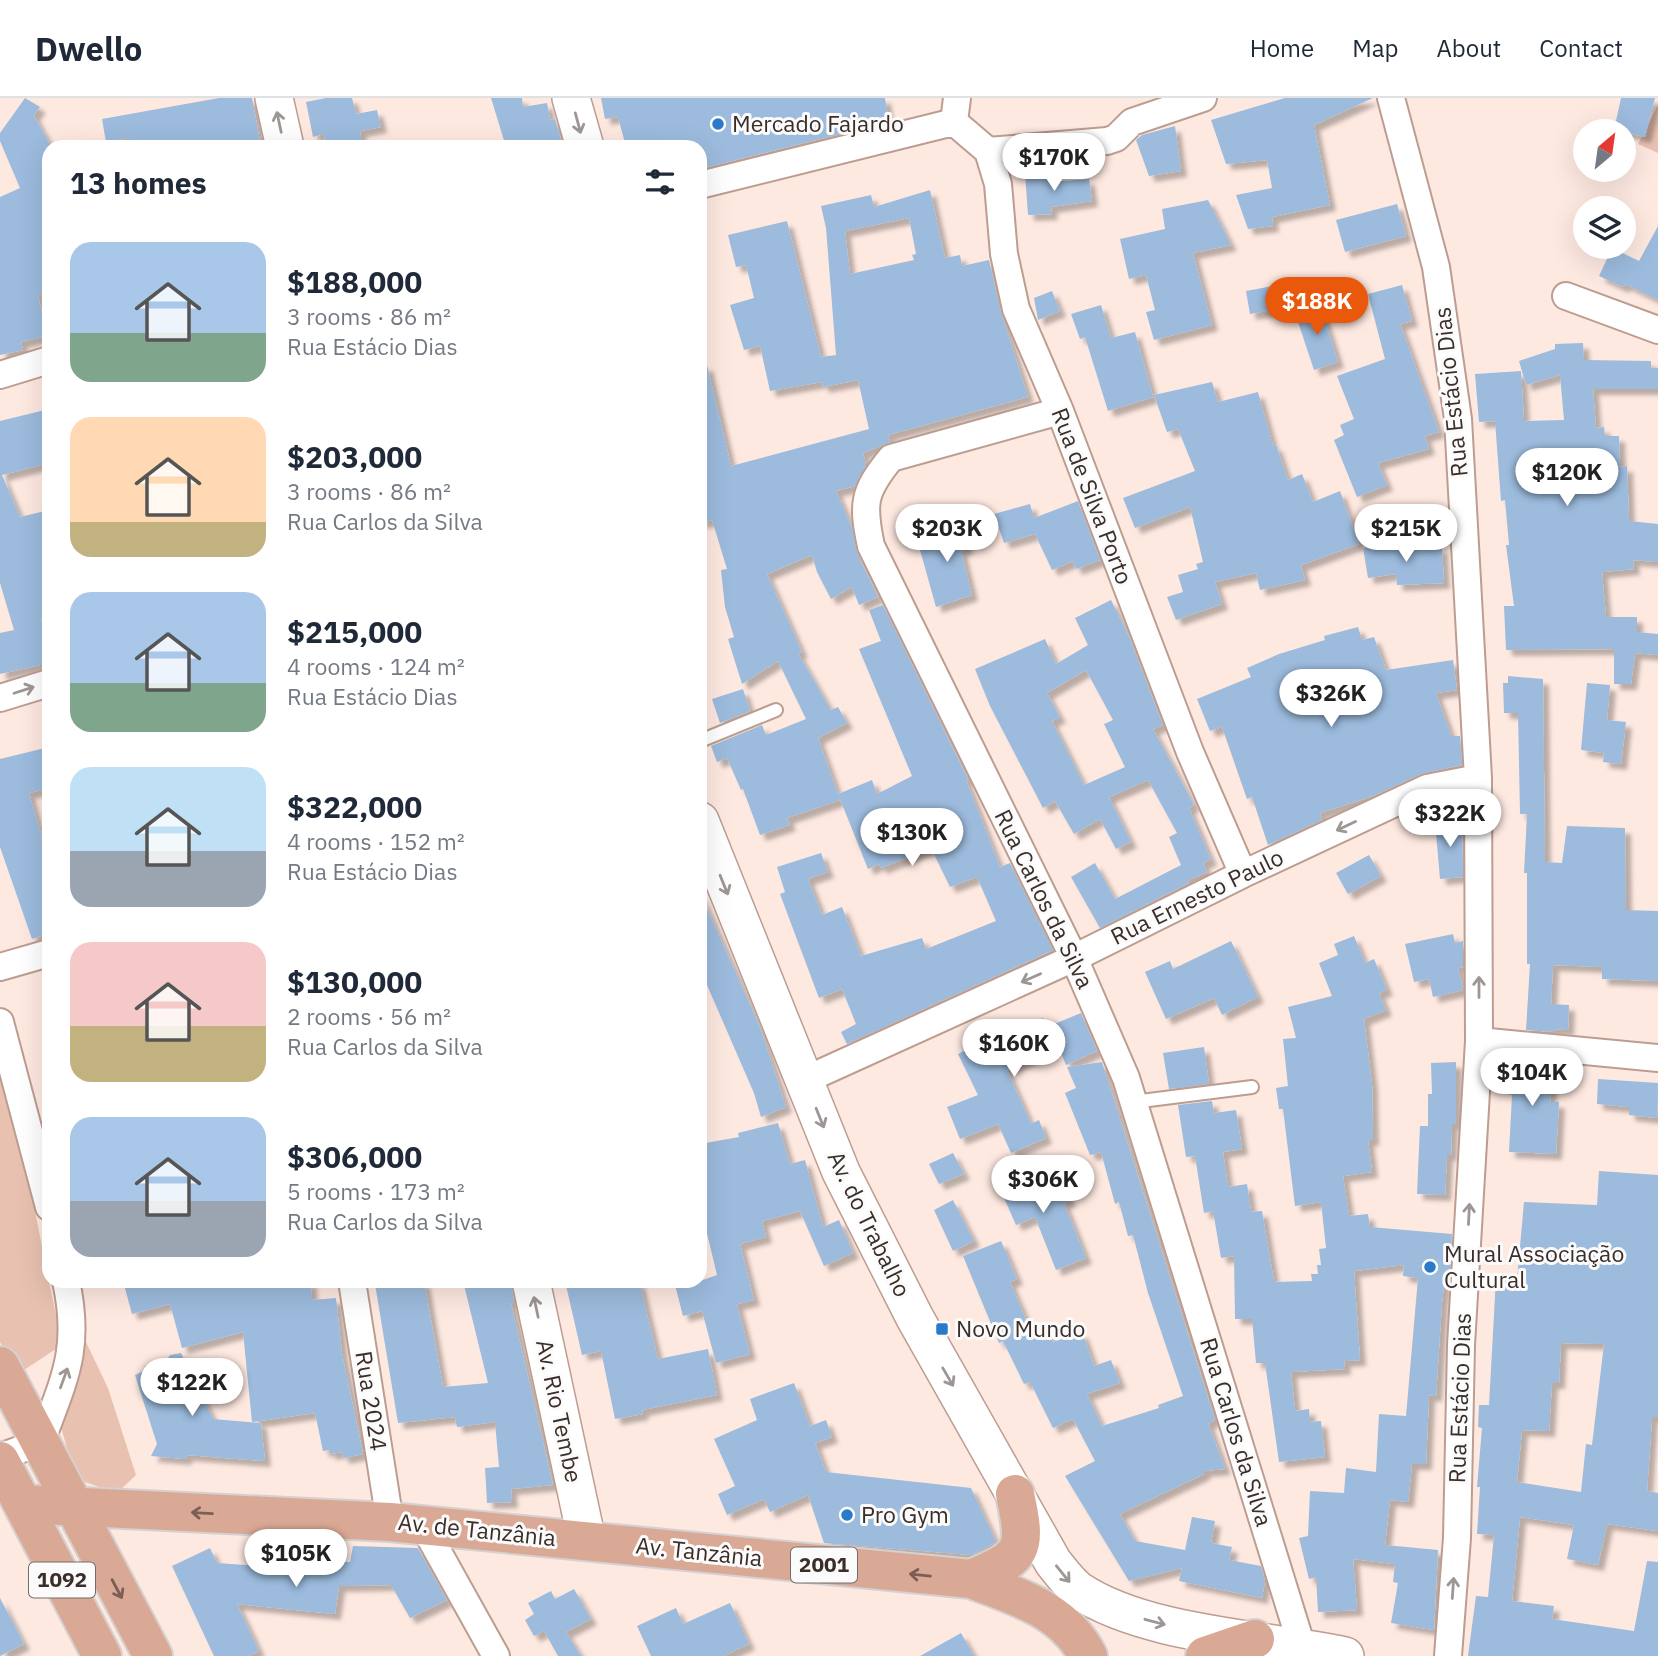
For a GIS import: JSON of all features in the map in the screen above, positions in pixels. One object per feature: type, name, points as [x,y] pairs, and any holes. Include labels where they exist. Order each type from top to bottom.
[{"type":"main road","points":[[274,98],[283,140]]},
{"type":"main road","points":[[572,98],[583,140]]},
{"type":"main road","name":"Av. do Trabalho","points":[[707,838],[841,1172],[915,1318],[1053,1562],[1076,1588],[1092,1598],[1155,1623],[1345,1656]]},
{"type":"main road","name":"Av. Rio Tembe","points":[[533,1288],[587,1541]]},
{"type":"main road","points":[[0,1366],[153,1656]]},
{"type":"main road","points":[[0,1459],[12,1505]]},
{"type":"main road","points":[[971,1579],[1007,1564],[1018,1548],[1023,1532],[1015,1494]]},
{"type":"main road","name":"Av. de Tanzânia","points":[[12,1505],[406,1524],[587,1541]]},
{"type":"main road","name":"1092","points":[[12,1505],[102,1656]]},
{"type":"main road","name":"Av. Tanzânia","points":[[587,1541],[971,1579],[1054,1615],[1070,1629],[1088,1656]]},
{"type":"main road","points":[[1205,1656],[1255,1639]]},
{"type":"street","points":[[707,183],[956,110],[989,151],[1107,141],[1116,138],[1132,122],[1203,98]]},
{"type":"street","name":"Rua Estácio Dias","points":[[1391,98],[1436,267],[1458,419],[1478,778],[1479,1041],[1461,1345],[1457,1538],[1448,1656]]},
{"type":"street","name":"Rua de Silva Porto","points":[[989,151],[998,184],[1004,254],[1016,309],[1060,411],[1190,752],[1243,874]]},
{"type":"street","points":[[1566,296],[1658,330]]},
{"type":"street","points":[[0,375],[42,362]]},
{"type":"street","name":"Rua Carlos da Silva","points":[[1060,411],[891,458],[872,480],[864,499],[871,546],[1074,958],[1133,1102],[1302,1647]]},
{"type":"street","points":[[0,698],[42,685]]},
{"type":"street","name":"Rua Ernesto Paulo","points":[[805,1080],[1074,958],[1243,874],[1427,788],[1478,778]]},
{"type":"street","points":[[0,967],[42,955]]},
{"type":"street","points":[[0,1021],[42,1180]]},
{"type":"street","points":[[1479,1041],[1658,1058]]},
{"type":"street","points":[[0,1459],[41,1441],[69,1363],[73,1317],[67,1288]]},
{"type":"street","name":"Rua 2024","points":[[354,1288],[406,1524]]},
{"type":"street","points":[[406,1524],[496,1656]]},
{"type":"lane","points":[[707,738],[776,710]]},
{"type":"lane","points":[[1133,1102],[1252,1087]]},
{"type":"shaded area","points":[[1658,105],[1658,153],[1638,144]]},
{"type":"shaded area","points":[[0,1039],[42,1246],[42,1288],[50,1288],[62,1345],[18,1374],[0,1342]]},
{"type":"shaded area","points":[[86,1342],[108,1388],[136,1475],[117,1493],[76,1479],[58,1417]]},
{"type":"building","points":[[25,98],[40,107],[34,115],[47,140],[42,140],[42,294],[38,295],[42,313],[42,337],[21,342],[23,350],[0,355],[0,197],[20,188],[0,141],[0,133]]},
{"type":"building","points":[[219,98],[252,98],[260,140],[106,140],[102,119]]},
{"type":"building","points":[[326,98],[352,98],[356,114],[377,110],[381,127],[360,131],[361,140],[325,140],[324,134],[313,137],[306,102]]},
{"type":"building","points":[[491,98],[522,98],[523,107],[547,103],[550,120],[555,119],[561,140],[504,140]]},
{"type":"building","name":"Mercado Fajardo","points":[[601,98],[885,98],[889,122],[707,167],[707,140],[624,140],[618,117],[605,119]]},
{"type":"building","points":[[1285,98],[1373,98],[1314,125],[1330,205],[1272,217],[1273,226],[1248,229],[1236,195],[1272,188],[1267,160],[1226,164],[1211,120]]},
{"type":"building","points":[[1621,98],[1655,98],[1645,137],[1636,135],[1636,119],[1616,119]]},
{"type":"building","points":[[1175,126],[1181,171],[1149,176],[1136,140],[1142,135]]},
{"type":"building","points":[[1049,171],[1050,182],[1089,179],[1092,201],[1051,207],[1052,214],[1028,215],[1025,173]]},
{"type":"building","points":[[930,190],[945,258],[960,255],[962,266],[989,260],[1001,312],[1028,397],[888,435],[890,442],[863,453],[866,465],[855,486],[836,491],[852,528],[857,553],[878,597],[859,605],[852,587],[831,599],[817,572],[812,555],[767,574],[802,652],[798,653],[831,710],[838,707],[847,723],[818,738],[840,800],[787,818],[790,825],[760,835],[743,789],[741,790],[727,758],[717,762],[711,746],[762,725],[766,735],[806,719],[778,661],[742,684],[728,639],[734,637],[725,607],[721,570],[727,569],[712,520],[707,521],[707,365],[731,466],[869,429],[858,380],[823,387],[822,382],[770,391],[760,346],[744,350],[730,305],[754,298],[746,265],[736,267],[728,235],[787,221],[821,357],[836,355],[826,228],[821,206],[871,195],[874,207]],"holes":[[[909,218],[916,254],[912,255],[914,260],[850,274],[845,231]]]},
{"type":"building","points":[[1208,200],[1231,245],[1193,253],[1212,325],[1154,340],[1146,312],[1155,310],[1146,275],[1129,279],[1120,239],[1165,229],[1162,209]]},
{"type":"building","points":[[1397,204],[1406,236],[1345,252],[1336,220]]},
{"type":"building","points":[[1658,226],[1658,300],[1625,284],[1623,287],[1599,276],[1607,259],[1639,261]]},
{"type":"building","points":[[1301,281],[1305,304],[1250,314],[1246,291]]},
{"type":"building","points":[[1402,285],[1412,321],[1400,324],[1439,432],[1425,436],[1429,449],[1378,463],[1387,485],[1357,497],[1334,440],[1344,435],[1340,425],[1354,419],[1337,376],[1385,359],[1368,294]]},
{"type":"building","points":[[1052,291],[1060,311],[1038,320],[1034,298]]},
{"type":"building","points":[[1101,305],[1111,338],[1135,332],[1153,397],[1108,411],[1085,337],[1080,339],[1071,314]]},
{"type":"building","points":[[1320,305],[1338,362],[1314,370],[1295,313]]},
{"type":"building","points":[[1583,343],[1584,360],[1651,361],[1651,368],[1658,368],[1658,389],[1593,389],[1596,428],[1604,427],[1605,436],[1619,436],[1620,467],[1627,466],[1629,521],[1658,524],[1658,562],[1633,560],[1634,569],[1602,572],[1606,617],[1637,617],[1637,632],[1658,634],[1658,655],[1635,653],[1631,684],[1614,684],[1614,649],[1506,650],[1504,606],[1514,606],[1506,545],[1509,545],[1505,500],[1501,501],[1495,421],[1479,422],[1475,374],[1521,371],[1524,421],[1564,420],[1560,375],[1526,385],[1519,361],[1555,349],[1555,344]]},
{"type":"building","points":[[1212,382],[1218,402],[1258,392],[1273,446],[1276,445],[1288,480],[1302,474],[1313,502],[1340,491],[1359,544],[1301,565],[1305,580],[1260,590],[1256,573],[1215,582],[1222,604],[1176,620],[1167,597],[1183,592],[1178,575],[1198,569],[1196,564],[1203,562],[1190,507],[1135,528],[1123,498],[1195,471],[1178,429],[1167,432],[1154,395]]},
{"type":"building","points":[[42,411],[42,465],[2,475],[20,517],[42,512],[42,665],[0,674],[0,633],[14,630],[0,583],[0,421]]},
{"type":"building","points":[[1078,501],[1100,560],[1076,569],[1073,561],[1052,570],[1035,534],[1004,543],[994,514],[1030,504],[1034,518]]},
{"type":"building","points":[[960,518],[967,549],[961,550],[972,595],[936,607],[920,550],[939,543],[933,523]]},
{"type":"building","points":[[1403,542],[1404,549],[1442,547],[1444,583],[1397,585],[1396,574],[1368,578],[1363,548]]},
{"type":"building","points":[[1111,600],[1128,634],[1163,725],[1153,729],[1194,805],[1189,808],[1211,860],[1203,863],[1207,872],[1100,928],[1071,877],[1095,863],[1115,899],[1181,865],[1169,837],[1177,833],[1148,780],[1109,797],[1131,842],[1116,849],[1100,819],[1074,834],[1055,801],[1043,808],[990,706],[975,669],[1045,639],[1056,664],[1088,645],[1075,618]],"holes":[[[1086,670],[1113,720],[1104,724],[1125,767],[1084,785],[1052,721],[1060,717],[1047,693]]]},
{"type":"building","points":[[883,605],[968,779],[966,780],[1000,867],[1010,863],[1053,950],[847,1044],[841,1032],[856,1024],[842,989],[819,998],[780,894],[785,892],[777,867],[821,853],[828,872],[808,879],[822,915],[842,907],[861,956],[922,938],[926,949],[996,921],[977,877],[950,887],[931,848],[881,868],[879,864],[868,869],[838,794],[872,780],[877,794],[912,776],[859,649],[881,641],[869,610]]},
{"type":"building","points":[[1358,627],[1362,640],[1374,637],[1386,670],[1453,660],[1457,690],[1436,693],[1451,736],[1460,736],[1462,765],[1421,774],[1373,796],[1320,813],[1322,820],[1268,845],[1252,797],[1247,799],[1222,727],[1210,731],[1197,699],[1251,677],[1247,668],[1279,654],[1325,640],[1324,636]]},
{"type":"building","points":[[1508,676],[1543,679],[1545,862],[1562,863],[1567,826],[1625,828],[1626,910],[1658,911],[1658,981],[1602,979],[1602,967],[1553,965],[1551,1004],[1569,1005],[1568,1030],[1555,1029],[1555,1032],[1526,1030],[1530,964],[1527,964],[1527,873],[1524,873],[1527,814],[1520,814],[1518,713],[1504,713],[1503,683],[1508,683]]},
{"type":"building","points":[[1587,683],[1610,685],[1607,720],[1626,722],[1621,764],[1603,762],[1604,753],[1581,750]]},
{"type":"building","points":[[743,689],[750,711],[720,723],[712,699]]},
{"type":"building","points":[[42,749],[42,790],[29,793],[42,838],[42,935],[32,939],[0,847],[0,759]]},
{"type":"building","points":[[1462,820],[1463,877],[1440,879],[1435,822]]},
{"type":"building","points":[[1369,855],[1381,876],[1348,894],[1336,873]]},
{"type":"building","points":[[707,909],[760,1027],[786,1107],[761,1117],[754,1093],[707,985]]},
{"type":"building","points":[[1453,934],[1455,943],[1463,941],[1463,967],[1458,968],[1463,990],[1433,997],[1429,979],[1414,982],[1405,944]]},
{"type":"building","points":[[1354,936],[1365,963],[1374,959],[1387,990],[1379,993],[1386,1010],[1364,1019],[1372,1085],[1373,1140],[1368,1140],[1372,1172],[1343,1176],[1349,1216],[1368,1214],[1370,1227],[1452,1234],[1450,1270],[1446,1270],[1442,1302],[1436,1396],[1429,1395],[1426,1464],[1412,1464],[1408,1502],[1390,1500],[1385,1545],[1438,1550],[1434,1630],[1391,1623],[1398,1583],[1393,1582],[1395,1564],[1353,1559],[1357,1610],[1318,1612],[1316,1577],[1309,1579],[1299,1538],[1308,1536],[1310,1491],[1344,1493],[1346,1468],[1376,1472],[1379,1414],[1406,1416],[1418,1278],[1403,1276],[1404,1265],[1354,1271],[1360,1360],[1344,1361],[1345,1369],[1291,1372],[1295,1411],[1309,1409],[1310,1422],[1321,1421],[1325,1457],[1279,1462],[1265,1363],[1256,1363],[1252,1319],[1235,1319],[1234,1256],[1221,1258],[1213,1211],[1204,1213],[1195,1156],[1186,1157],[1178,1105],[1212,1101],[1214,1113],[1236,1110],[1242,1149],[1223,1152],[1228,1187],[1247,1184],[1251,1212],[1262,1211],[1274,1282],[1312,1281],[1311,1274],[1318,1274],[1317,1265],[1321,1265],[1319,1249],[1326,1248],[1321,1202],[1295,1206],[1283,1109],[1279,1109],[1276,1088],[1288,1086],[1283,1039],[1296,1038],[1288,1007],[1332,996],[1319,963],[1338,955],[1334,944]]},
{"type":"building","points":[[1231,941],[1258,997],[1222,1015],[1214,998],[1166,1019],[1145,972],[1170,961],[1173,969]]},
{"type":"building","points":[[1081,1013],[1097,1051],[1066,1065],[1058,1045],[1007,1070],[1031,1124],[1039,1120],[1046,1138],[1011,1153],[998,1124],[960,1139],[947,1107],[978,1095],[958,1054],[980,1043],[982,1047],[1043,1018],[1047,1027]]},
{"type":"building","points":[[1204,1047],[1209,1084],[1169,1089],[1163,1053]]},
{"type":"building","points":[[1509,1060],[1553,1064],[1550,1102],[1559,1102],[1556,1154],[1509,1152],[1512,1095],[1507,1094]]},
{"type":"building","points":[[1102,1062],[1215,1420],[1208,1423],[1225,1469],[1204,1471],[1204,1474],[1120,1514],[1135,1541],[1185,1550],[1192,1517],[1215,1521],[1211,1543],[1232,1547],[1229,1560],[1261,1566],[1265,1581],[1262,1598],[1179,1581],[1182,1568],[1129,1581],[1065,1476],[1095,1461],[1073,1419],[1053,1428],[1030,1382],[1024,1384],[1003,1341],[999,1343],[963,1256],[1001,1241],[1017,1279],[1010,1282],[1031,1332],[1045,1325],[1053,1342],[1082,1332],[1094,1366],[1111,1360],[1120,1383],[1087,1394],[1102,1426],[1159,1408],[1158,1405],[1183,1396],[1148,1293],[1133,1235],[1128,1236],[1119,1202],[1115,1204],[1101,1152],[1090,1155],[1065,1093],[1076,1088],[1067,1067]]},
{"type":"building","points":[[1456,1062],[1456,1124],[1452,1124],[1451,1155],[1447,1155],[1445,1195],[1417,1194],[1420,1126],[1428,1126],[1428,1094],[1432,1094],[1431,1063]]},
{"type":"building","points":[[1598,1079],[1658,1083],[1657,1118],[1629,1115],[1629,1107],[1597,1104]]},
{"type":"building","points":[[778,1123],[790,1164],[805,1160],[823,1227],[839,1220],[853,1253],[824,1266],[800,1211],[762,1221],[766,1237],[740,1244],[754,1300],[737,1304],[750,1354],[716,1363],[702,1311],[683,1316],[676,1288],[707,1288],[707,1279],[717,1275],[707,1233],[707,1143],[739,1137],[738,1133]]},
{"type":"building","points":[[953,1153],[964,1174],[939,1184],[929,1164]]},
{"type":"building","points":[[1014,1163],[1028,1194],[1060,1179],[1070,1201],[1064,1203],[1086,1258],[1056,1270],[1035,1217],[1016,1225],[993,1173]]},
{"type":"building","points":[[1599,1171],[1658,1175],[1658,1417],[1652,1417],[1647,1491],[1658,1493],[1658,1531],[1607,1524],[1598,1565],[1567,1559],[1574,1525],[1520,1517],[1512,1601],[1554,1606],[1552,1619],[1634,1631],[1647,1561],[1658,1562],[1658,1656],[1468,1656],[1476,1596],[1488,1597],[1494,1535],[1477,1534],[1480,1487],[1477,1487],[1482,1428],[1478,1427],[1479,1405],[1489,1405],[1496,1278],[1517,1280],[1524,1202],[1597,1205]],"holes":[[[1561,1343],[1604,1344],[1592,1445],[1586,1444],[1581,1492],[1517,1482],[1522,1430],[1549,1431],[1552,1383],[1559,1383]]]},
{"type":"building","points":[[953,1200],[974,1241],[953,1251],[934,1210]]},
{"type":"building","points":[[125,1288],[311,1288],[312,1300],[336,1298],[342,1354],[363,1454],[343,1458],[342,1452],[330,1454],[329,1450],[323,1451],[315,1413],[252,1422],[243,1332],[182,1348],[170,1304],[132,1314]]},
{"type":"building","points":[[376,1288],[425,1288],[443,1387],[488,1383],[465,1288],[512,1288],[514,1302],[511,1303],[553,1485],[511,1489],[512,1502],[487,1503],[485,1468],[499,1467],[495,1422],[457,1427],[455,1417],[398,1423]]},
{"type":"building","points":[[567,1288],[641,1288],[658,1359],[708,1349],[717,1395],[642,1410],[643,1414],[615,1419],[601,1351],[582,1355]]},
{"type":"building","points":[[181,1353],[213,1419],[261,1423],[265,1461],[187,1455],[185,1459],[151,1456],[157,1444],[135,1375],[145,1370],[145,1366],[165,1363],[170,1355]]},
{"type":"building","points":[[794,1383],[810,1426],[826,1420],[832,1437],[815,1443],[826,1472],[971,1488],[996,1542],[972,1555],[824,1543],[808,1495],[770,1512],[764,1499],[727,1515],[718,1494],[735,1486],[714,1439],[757,1420],[750,1399]]},
{"type":"building","points":[[353,1546],[418,1548],[447,1600],[410,1618],[391,1585],[339,1586],[335,1614],[237,1604],[259,1651],[248,1656],[214,1656],[172,1566],[210,1548],[217,1563],[275,1567],[275,1563],[350,1562]]},
{"type":"building","points":[[574,1589],[591,1619],[566,1632],[581,1656],[558,1656],[544,1631],[534,1636],[525,1620],[534,1614],[528,1603],[551,1591],[555,1599]]},
{"type":"building","points":[[0,1598],[24,1644],[0,1656]]},
{"type":"building","points":[[730,1603],[749,1644],[723,1656],[651,1656],[637,1626],[676,1608],[683,1624]]},
{"type":"building","points":[[961,1633],[974,1656],[920,1656]]},
{"type":"place","name":"Mercado Fajardo","points":[[718,124]]},
{"type":"place","name":"Mural Associação Cultural","points":[[1430,1267]]},
{"type":"place","name":"Novo Mundo","points":[[942,1329]]},
{"type":"place","name":"Pro Gym","points":[[847,1515]]}]
